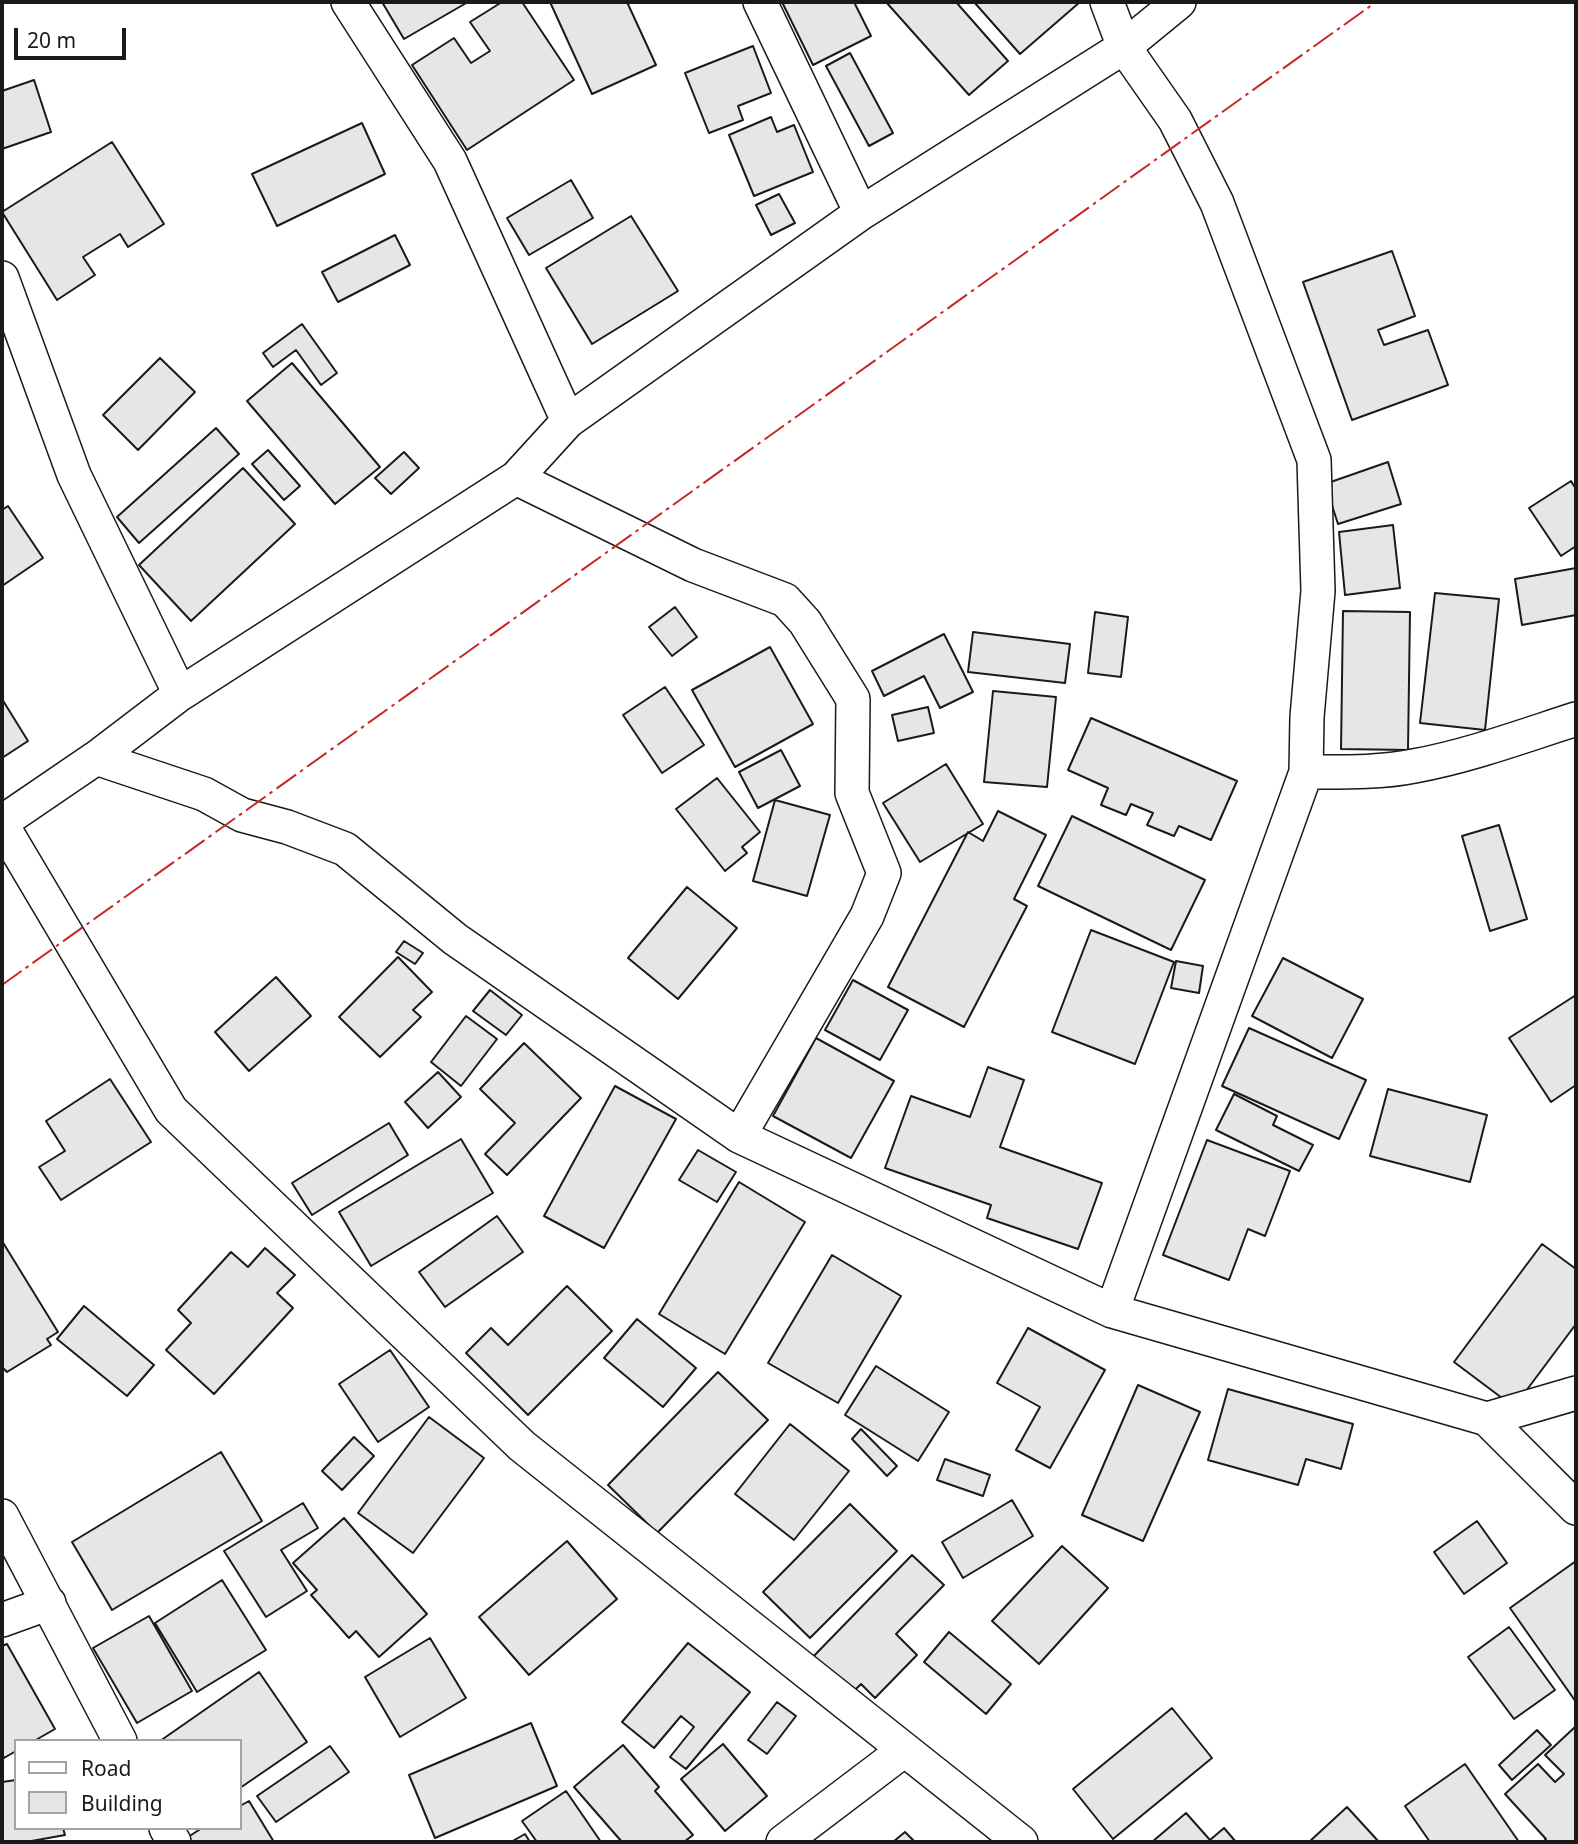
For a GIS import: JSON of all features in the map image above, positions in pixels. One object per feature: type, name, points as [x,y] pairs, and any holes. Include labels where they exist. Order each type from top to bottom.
[{"type":"street","points":[[348,2],[450,161],[568,421]]},
{"type":"street","points":[[760,2],[861,213]]},
{"type":"street","points":[[1107,2],[1124,47],[1175,120],[1217,203],[1314,460],[1318,591],[1307,717],[1306,772],[1112,1311]]},
{"type":"street","points":[[1021,1842],[522,1446],[171,1110],[2,823],[96,758],[180,694],[516,478],[568,421],[861,213],[1124,47],[1179,2]]},
{"type":"street","points":[[2,278],[74,475],[180,694]]},
{"type":"street","points":[[516,478],[694,565],[785,600],[805,622],[853,699],[852,793],[884,873],[867,916],[739,1136]]},
{"type":"street","points":[[1306,772],[1373,772],[1415,766],[1576,719]]},
{"type":"street","points":[[96,758],[204,794],[242,814],[287,827],[345,849],[454,939],[739,1136],[1112,1311],[1488,1419],[1576,1508]]},
{"type":"street","points":[[1488,1419],[1576,1393]]},
{"type":"street","points":[[2,1517],[119,1739]]},
{"type":"street","points":[[2,1620],[48,1603]]},
{"type":"street","points":[[783,1842],[903,1751]]},
{"type":"building","points":[[382,2],[468,2],[404,39]]},
{"type":"building","points":[[502,2],[522,2],[574,80],[467,150],[412,65],[454,38],[471,63],[490,51],[470,22]]},
{"type":"building","points":[[550,2],[627,2],[656,65],[592,94]]},
{"type":"building","points":[[782,2],[854,2],[871,36],[813,65]]},
{"type":"building","points":[[886,2],[956,2],[1008,61],[969,95]]},
{"type":"building","points":[[974,2],[1080,2],[1020,54]]},
{"type":"building","points":[[753,46],[771,93],[738,106],[743,120],[709,133],[685,73]]},
{"type":"building","points":[[850,53],[893,133],[869,146],[826,66]]},
{"type":"building","points":[[34,80],[51,132],[2,149],[2,91]]},
{"type":"building","points":[[771,117],[777,132],[794,125],[813,172],[754,196],[729,135]]},
{"type":"building","points":[[362,123],[385,174],[277,226],[252,174]]},
{"type":"building","points":[[112,142],[164,224],[128,247],[120,234],[83,257],[95,275],[57,300],[2,212]]},
{"type":"building","points":[[571,180],[593,218],[529,255],[507,218]]},
{"type":"building","points":[[779,194],[795,223],[771,235],[756,205]]},
{"type":"building","points":[[631,216],[678,291],[592,344],[546,268]]},
{"type":"building","points":[[395,235],[410,265],[338,302],[322,272]]},
{"type":"building","points":[[1392,251],[1415,316],[1378,330],[1384,345],[1428,330],[1448,385],[1352,420],[1303,282]]},
{"type":"building","points":[[302,324],[337,373],[321,385],[296,350],[273,367],[263,353]]},
{"type":"building","points":[[160,358],[195,392],[138,450],[103,415]]},
{"type":"building","points":[[292,363],[380,467],[335,504],[247,401]]},
{"type":"building","points":[[216,428],[239,454],[139,543],[117,517]]},
{"type":"building","points":[[268,450],[300,486],[284,500],[252,464]]},
{"type":"building","points":[[404,452],[419,468],[391,494],[375,478]]},
{"type":"building","points":[[1388,462],[1401,504],[1338,524],[1325,484]]},
{"type":"building","points":[[243,468],[295,524],[191,621],[139,565]]},
{"type":"building","points":[[1571,481],[1576,489],[1576,546],[1561,556],[1529,508]]},
{"type":"building","points":[[8,506],[43,558],[2,586],[2,510]]},
{"type":"building","points":[[1393,525],[1400,588],[1345,595],[1339,532]]},
{"type":"building","points":[[1576,568],[1576,615],[1522,625],[1515,579]]},
{"type":"building","points":[[1435,593],[1499,599],[1485,730],[1420,723]]},
{"type":"building","points":[[675,607],[697,637],[672,656],[649,627]]},
{"type":"building","points":[[1343,611],[1410,612],[1408,750],[1341,749]]},
{"type":"building","points":[[1095,612],[1128,617],[1121,677],[1088,673]]},
{"type":"building","points":[[973,632],[1070,644],[1065,683],[968,672]]},
{"type":"building","points":[[944,634],[973,692],[940,708],[924,676],[884,696],[872,671]]},
{"type":"building","points":[[770,647],[813,724],[735,767],[692,690]]},
{"type":"building","points":[[665,687],[704,745],[662,773],[623,715]]},
{"type":"building","points":[[993,691],[1056,697],[1047,787],[984,782]]},
{"type":"building","points":[[2,699],[28,741],[2,758]]},
{"type":"building","points":[[928,707],[934,733],[898,741],[892,715]]},
{"type":"building","points":[[1091,718],[1237,781],[1211,840],[1179,826],[1174,836],[1147,825],[1153,813],[1131,804],[1126,815],[1101,805],[1108,788],[1068,770]]},
{"type":"building","points":[[781,750],[800,786],[758,808],[739,772]]},
{"type":"building","points":[[946,764],[983,824],[920,862],[883,803]]},
{"type":"building","points":[[717,778],[760,832],[742,847],[747,853],[725,871],[676,809]]},
{"type":"building","points":[[775,800],[830,815],[807,896],[753,881]]},
{"type":"building","points":[[998,811],[1046,835],[1014,899],[1027,906],[964,1027],[888,987],[968,832],[983,841]]},
{"type":"building","points":[[1072,816],[1205,880],[1171,950],[1038,886]]},
{"type":"building","points":[[1499,825],[1527,919],[1490,931],[1462,836]]},
{"type":"building","points":[[687,887],[737,928],[678,999],[628,958]]},
{"type":"building","points":[[1091,930],[1174,962],[1135,1064],[1052,1032]]},
{"type":"building","points":[[404,941],[423,953],[415,964],[396,952]]},
{"type":"building","points":[[398,957],[432,992],[413,1010],[421,1017],[380,1057],[339,1017]]},
{"type":"building","points":[[1283,958],[1363,999],[1332,1058],[1252,1016]]},
{"type":"building","points":[[1176,961],[1203,966],[1199,993],[1171,988]]},
{"type":"building","points":[[276,977],[311,1016],[249,1071],[215,1032]]},
{"type":"building","points":[[853,980],[908,1010],[880,1060],[825,1030]]},
{"type":"building","points":[[490,990],[522,1015],[506,1035],[473,1011]]},
{"type":"building","points":[[1576,995],[1576,1085],[1551,1102],[1509,1038]]},
{"type":"building","points":[[466,1016],[497,1039],[461,1086],[431,1062]]},
{"type":"building","points":[[1249,1028],[1366,1080],[1339,1139],[1222,1086]]},
{"type":"building","points":[[816,1038],[894,1081],[851,1158],[773,1116]]},
{"type":"building","points":[[524,1043],[581,1098],[507,1175],[485,1154],[515,1123],[480,1089]]},
{"type":"building","points":[[988,1067],[1024,1080],[1000,1147],[1102,1183],[1078,1249],[987,1218],[991,1205],[885,1168],[911,1096],[970,1117]]},
{"type":"building","points":[[438,1072],[461,1097],[428,1128],[405,1102]]},
{"type":"building","points":[[110,1079],[151,1142],[61,1200],[39,1167],[65,1151],[46,1121]]},
{"type":"building","points":[[615,1086],[676,1119],[604,1248],[544,1216]]},
{"type":"building","points":[[1388,1089],[1487,1115],[1470,1182],[1370,1156]]},
{"type":"building","points":[[1234,1094],[1277,1116],[1273,1125],[1313,1145],[1299,1171],[1216,1130]]},
{"type":"building","points":[[389,1123],[408,1155],[312,1215],[292,1183]]},
{"type":"building","points":[[461,1139],[493,1193],[371,1266],[339,1212]]},
{"type":"building","points":[[1207,1140],[1290,1171],[1265,1236],[1248,1229],[1229,1280],[1163,1255]]},
{"type":"building","points":[[698,1150],[736,1172],[717,1202],[679,1180]]},
{"type":"building","points":[[739,1182],[805,1222],[725,1354],[659,1314]]},
{"type":"building","points":[[497,1216],[523,1252],[445,1307],[419,1272]]},
{"type":"building","points":[[2,1241],[58,1332],[47,1339],[51,1345],[7,1372],[2,1367]]},
{"type":"building","points":[[1542,1244],[1576,1269],[1576,1324],[1514,1407],[1454,1362]]},
{"type":"building","points":[[265,1248],[295,1275],[277,1293],[293,1308],[214,1394],[166,1350],[191,1323],[178,1310],[231,1252],[248,1267]]},
{"type":"building","points":[[832,1255],[901,1296],[838,1403],[768,1363]]},
{"type":"building","points":[[567,1286],[612,1331],[528,1415],[466,1353],[491,1328],[508,1345]]},
{"type":"building","points":[[84,1306],[154,1365],[127,1396],[57,1339]]},
{"type":"building","points":[[637,1319],[696,1368],[663,1407],[604,1358]]},
{"type":"building","points":[[1028,1328],[1105,1370],[1050,1468],[1016,1450],[1040,1407],[997,1383]]},
{"type":"building","points":[[390,1350],[429,1407],[378,1442],[339,1384]]},
{"type":"building","points":[[876,1366],[949,1412],[918,1461],[845,1415]]},
{"type":"building","points":[[718,1372],[768,1420],[657,1533],[608,1485]]},
{"type":"building","points":[[1138,1385],[1200,1412],[1143,1541],[1082,1515]]},
{"type":"building","points":[[1228,1389],[1353,1424],[1341,1469],[1306,1459],[1298,1485],[1208,1460]]},
{"type":"building","points":[[429,1417],[484,1458],[413,1553],[358,1513]]},
{"type":"building","points":[[790,1424],[849,1471],[794,1540],[735,1494]]},
{"type":"building","points":[[861,1429],[897,1466],[887,1476],[852,1439]]},
{"type":"building","points":[[354,1437],[374,1456],[342,1490],[322,1471]]},
{"type":"building","points":[[221,1452],[262,1521],[112,1610],[72,1542]]},
{"type":"building","points":[[945,1459],[990,1475],[983,1496],[937,1480]]},
{"type":"building","points":[[1012,1500],[1033,1536],[963,1578],[942,1542]]},
{"type":"building","points":[[303,1503],[318,1528],[281,1550],[307,1591],[266,1617],[224,1551]]},
{"type":"building","points":[[850,1504],[897,1551],[810,1638],[763,1592]]},
{"type":"building","points":[[344,1518],[427,1614],[379,1657],[356,1631],[349,1638],[311,1595],[317,1590],[293,1563]]},
{"type":"building","points":[[1477,1521],[1507,1563],[1464,1594],[1434,1552]]},
{"type":"building","points":[[567,1541],[617,1599],[529,1675],[479,1617]]},
{"type":"building","points":[[1062,1546],[1108,1588],[1039,1664],[992,1621]]},
{"type":"building","points":[[912,1555],[944,1585],[896,1634],[917,1655],[875,1698],[861,1684],[846,1699],[808,1662]]},
{"type":"building","points":[[1576,1561],[1576,1702],[1510,1608]]},
{"type":"building","points":[[222,1580],[266,1650],[197,1692],[155,1623]]},
{"type":"building","points":[[149,1616],[192,1691],[137,1723],[93,1648]]},
{"type":"building","points":[[1509,1627],[1555,1690],[1514,1719],[1468,1657]]},
{"type":"building","points":[[949,1632],[1011,1684],[986,1714],[924,1662]]},
{"type":"building","points":[[430,1638],[466,1698],[400,1737],[365,1677]]},
{"type":"building","points":[[688,1643],[750,1692],[686,1769],[670,1757],[694,1727],[681,1716],[654,1748],[622,1722]]},
{"type":"building","points":[[7,1644],[55,1729],[38,1739],[14,1739],[14,1752],[4,1758],[2,1753],[2,1646]]},
{"type":"building","points":[[259,1672],[307,1742],[242,1787],[242,1739],[163,1739]]},
{"type":"building","points":[[777,1702],[796,1716],[767,1754],[748,1740]]},
{"type":"building","points":[[1172,1708],[1212,1758],[1113,1839],[1073,1789]]},
{"type":"building","points":[[531,1723],[557,1786],[435,1838],[409,1775]]},
{"type":"building","points":[[1575,1727],[1576,1842],[1543,1842],[1546,1839],[1505,1794],[1538,1764],[1555,1782],[1564,1774],[1545,1755]]},
{"type":"building","points":[[1537,1730],[1551,1745],[1512,1780],[1499,1765]]},
{"type":"building","points":[[723,1744],[767,1796],[725,1831],[681,1779]]},
{"type":"building","points":[[623,1745],[659,1787],[655,1791],[693,1835],[684,1842],[622,1842],[574,1787]]},
{"type":"building","points":[[330,1746],[349,1772],[276,1822],[257,1796]]},
{"type":"building","points":[[1465,1764],[1519,1842],[1430,1842],[1405,1806]]},
{"type":"building","points":[[14,1780],[14,1830],[64,1830],[65,1835],[26,1842],[2,1842],[2,1782]]},
{"type":"building","points":[[566,1791],[601,1842],[537,1842],[522,1821]]},
{"type":"building","points":[[249,1801],[274,1842],[191,1842],[188,1837],[199,1830],[242,1830],[242,1805]]},
{"type":"building","points":[[1347,1807],[1379,1842],[1309,1842]]},
{"type":"building","points":[[1186,1813],[1210,1840],[1224,1828],[1236,1842],[1152,1842]]},
{"type":"building","points":[[905,1832],[915,1842],[893,1842]]},
{"type":"building","points":[[525,1834],[530,1842],[511,1842]]},
{"type":"power","points":[[2,985],[1376,2]]}]
